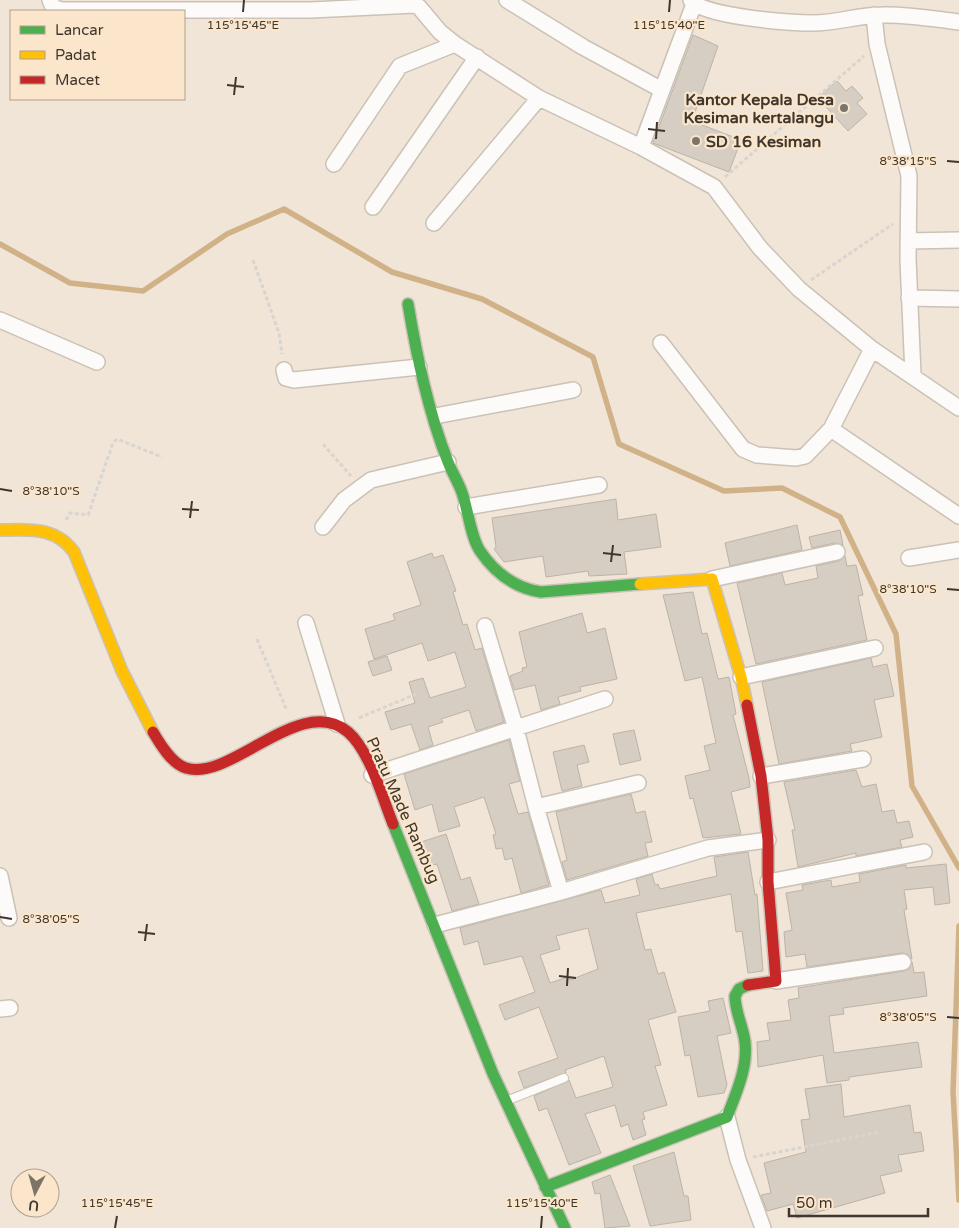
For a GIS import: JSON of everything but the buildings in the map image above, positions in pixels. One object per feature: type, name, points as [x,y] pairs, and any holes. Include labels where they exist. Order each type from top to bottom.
[{"type":"street","points":[[50,0],[53,6],[61,10],[311,10],[414,5],[419,7],[440,32],[455,44],[539,98],[641,147],[714,187],[760,248],[799,289],[872,349],[959,408]]},
{"type":"street","points":[[507,0],[583,48],[662,90]]},
{"type":"street","points":[[641,147],[692,2],[706,10],[748,18],[796,22],[824,22],[874,16],[959,22]]},
{"type":"street","points":[[874,16],[877,44],[909,176],[910,212],[908,241],[913,376]]},
{"type":"street","points":[[334,164],[400,66],[455,44]]},
{"type":"street","points":[[372,207],[477,57]]},
{"type":"street","points":[[434,223],[539,98]]},
{"type":"street","points":[[908,241],[959,240]]},
{"type":"street","points":[[910,298],[959,299]]},
{"type":"street","points":[[408,304],[419,367],[448,462],[466,507],[479,550],[496,570],[513,584],[527,590],[541,592],[712,579],[837,552]]},
{"type":"street","points":[[0,320],[97,362]]},
{"type":"street","points":[[661,343],[743,449],[748,453],[801,457],[831,429],[872,349]]},
{"type":"street","points":[[284,370],[286,378],[294,380],[419,367]]},
{"type":"street","points":[[435,416],[573,390]]},
{"type":"street","points":[[831,429],[959,516]]},
{"type":"street","points":[[323,527],[344,500],[360,486],[385,475],[448,462]]},
{"type":"street","points":[[466,507],[598,484]]},
{"type":"street","points":[[0,530],[29,531],[60,537],[74,552],[130,691],[153,732],[169,755],[179,765],[190,769],[221,762],[294,727],[315,722],[340,726],[306,623]]},
{"type":"street","points":[[909,558],[959,550]]},
{"type":"street","points":[[712,579],[741,677],[761,776],[768,840],[768,882],[776,981]]},
{"type":"street","points":[[485,626],[516,729],[561,892]]},
{"type":"street","points":[[741,677],[875,648]]},
{"type":"street","points":[[372,775],[605,699]]},
{"type":"street","name":"Pratu Made Rambug","points":[[340,726],[355,740],[412,863],[506,1101],[564,1228]]},
{"type":"street","points":[[761,776],[863,759]]},
{"type":"street","points":[[536,807],[638,783]]},
{"type":"street","points":[[435,925],[561,892],[708,848],[768,840]]},
{"type":"street","points":[[768,882],[924,852]]},
{"type":"street","points":[[0,876],[8,918]]},
{"type":"street","points":[[762,1228],[738,1160],[727,1118],[742,1077],[746,1054],[745,1041],[734,1000],[735,993],[740,988],[776,981],[903,962]]},
{"type":"street","points":[[545,1187],[727,1118]]},
{"type":"lane","points":[[506,1101],[564,1078]]},
{"type":"path","points":[[714,187],[877,44]]},
{"type":"path","points":[[799,289],[910,212]]},
{"type":"path","points":[[253,260],[279,333],[284,370]]},
{"type":"path","points":[[60,537],[70,513],[88,515],[113,443],[117,439],[162,456]]},
{"type":"path","points":[[323,444],[360,486]]},
{"type":"path","points":[[257,639],[294,727]]},
{"type":"path","points":[[340,726],[416,694]]},
{"type":"path","points":[[738,1160],[880,1132]]},
{"type":"waterway","points":[[0,244],[70,283],[143,291],[227,234],[284,209],[392,272],[482,299],[593,357],[619,444],[724,491],[782,488],[840,517],[896,634],[912,786],[959,868]]},
{"type":"waterway","points":[[959,926],[953,1092],[959,1200]]},
{"type":"traffic: fast","points":[[408,304],[419,364],[429,404],[441,443],[463,497],[474,538],[486,559],[499,573],[514,583],[541,592],[640,584]]},
{"type":"traffic: fast","points":[[393,824],[493,1074],[565,1228]]},
{"type":"traffic: fast","points":[[545,1187],[727,1117],[745,1061],[745,1042],[736,1008],[735,996],[739,989],[748,985]]},
{"type":"traffic: slow","points":[[0,530],[41,531],[58,538],[74,552],[122,671],[153,732]]},
{"type":"traffic: slow","points":[[640,584],[712,579],[741,677],[747,705]]},
{"type":"traffic: jam","points":[[747,705],[761,776],[768,840],[768,882],[776,981],[748,985]]},
{"type":"traffic: jam","points":[[153,732],[167,753],[181,766],[204,769],[224,763],[288,730],[309,723],[329,723],[348,732],[363,751],[375,775],[393,824]]},
{"type":"place","name":"Kantor Kepala Desa Kesiman kertalangu","points":[[844,108]]},
{"type":"place","name":"SD 16 Kesiman","points":[[696,141]]}]
